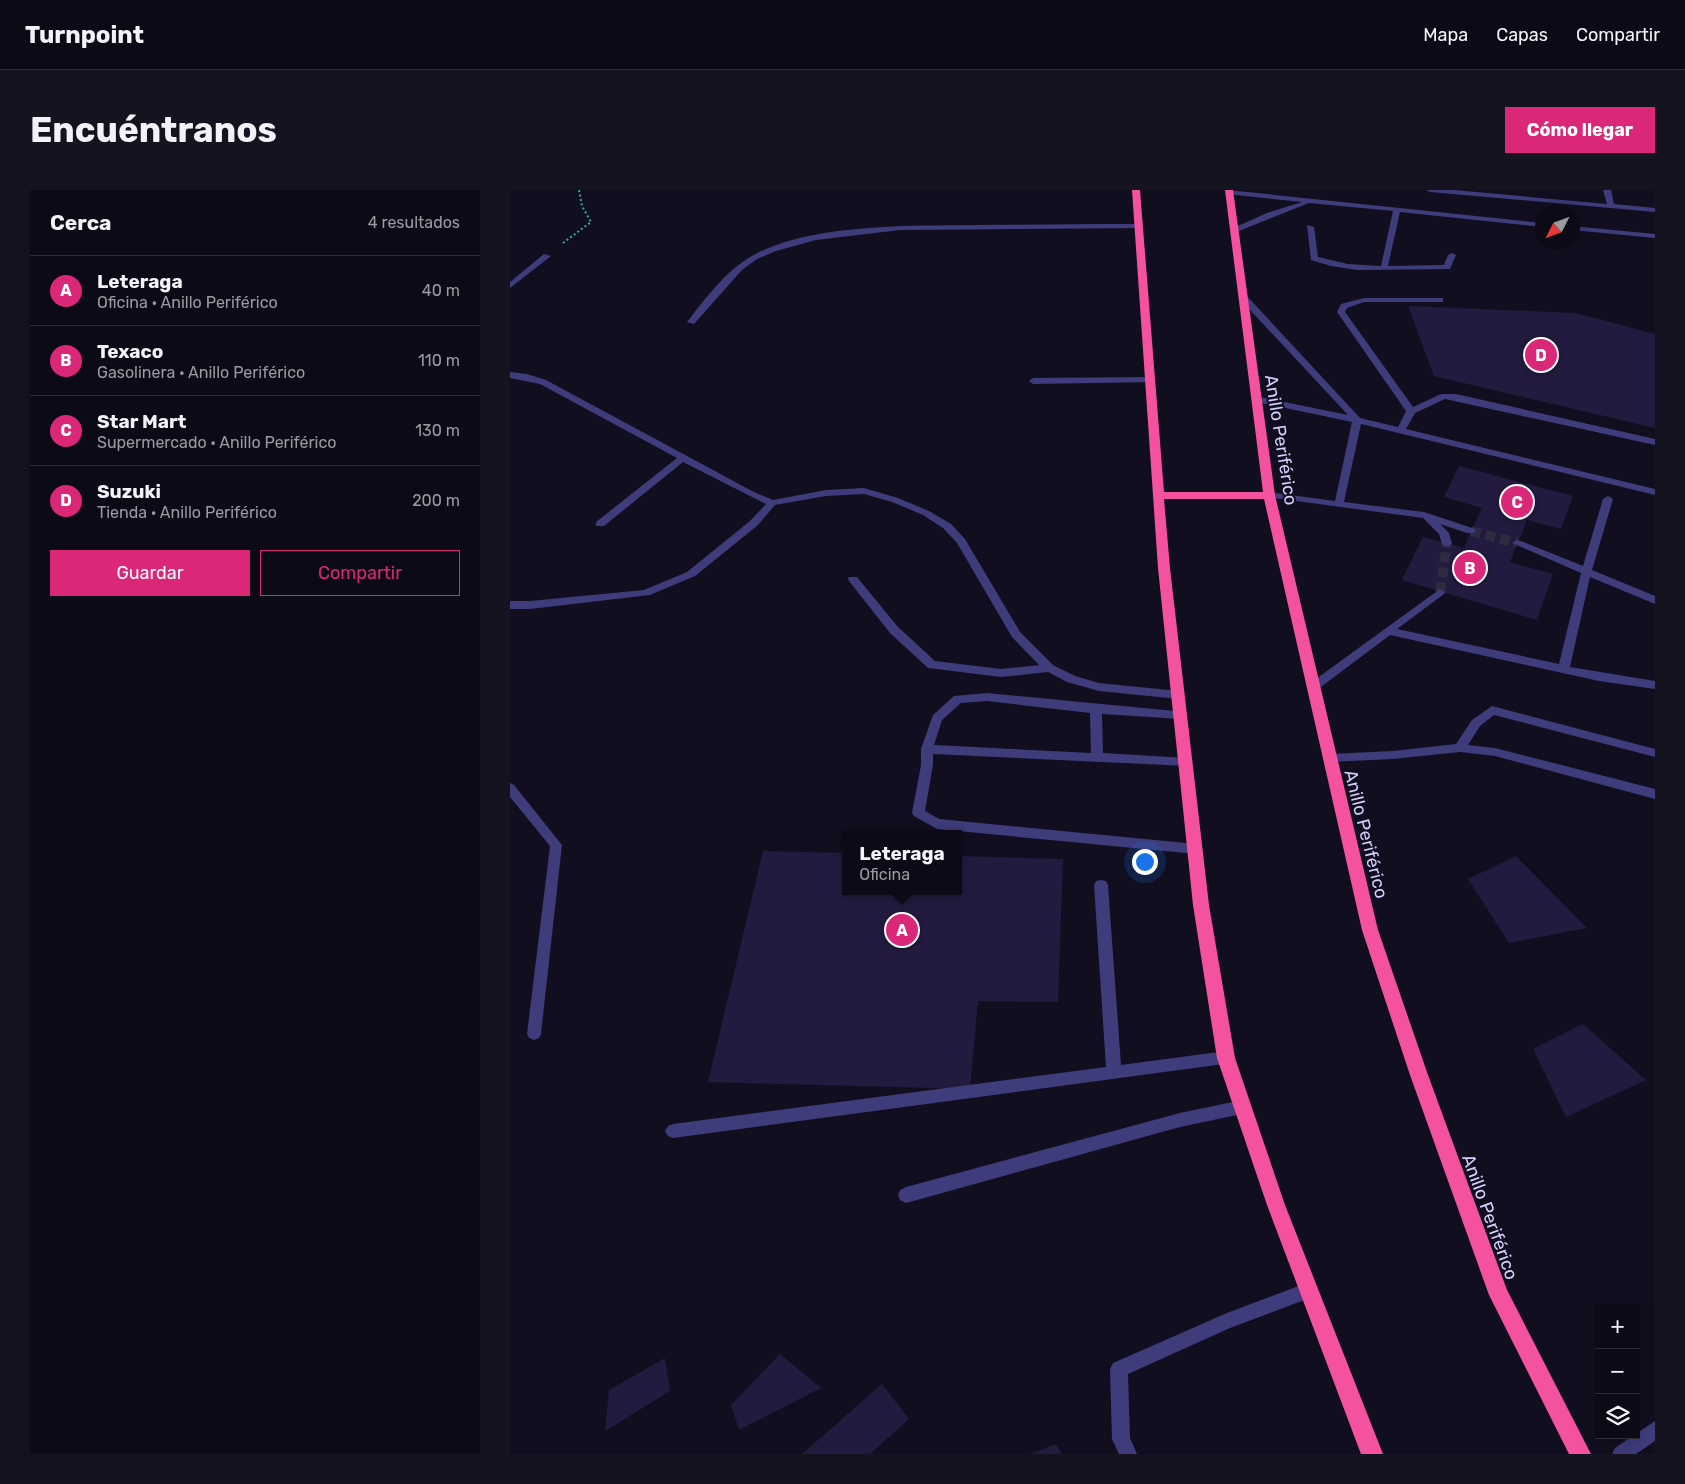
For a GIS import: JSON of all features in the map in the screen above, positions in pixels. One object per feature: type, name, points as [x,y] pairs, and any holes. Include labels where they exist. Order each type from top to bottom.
[{"type":"highway","points":[[1136,190],[1158,496],[1178,695],[1201,905],[1226,1058],[1276,1205],[1372,1454]]},
{"type":"highway","name":"Anillo Periférico","points":[[1229,191],[1269,495],[1370,930],[1419,1075],[1498,1295],[1580,1454]]},
{"type":"highway","points":[[1158,496],[1269,495]]},
{"type":"street","points":[[1430,190],[1655,210]]},
{"type":"street","points":[[1607,190],[1611,206]]},
{"type":"street","points":[[1229,191],[1535,223]]},
{"type":"street","points":[[1234,231],[1287,207],[1319,201]]},
{"type":"street","points":[[1384,268],[1397,209]]},
{"type":"street","points":[[691,322],[738,269],[757,256],[776,248],[813,240],[864,230],[900,228],[1138,226]]},
{"type":"street","points":[[1310,227],[1314,258],[1335,265],[1368,269],[1447,267],[1452,255]]},
{"type":"street","points":[[1580,229],[1655,236]]},
{"type":"street","points":[[510,286],[547,256]]},
{"type":"street","points":[[1242,296],[1357,420]]},
{"type":"street","points":[[1411,411],[1341,312],[1344,306],[1364,300],[1440,300]]},
{"type":"street","points":[[510,375],[527,377],[543,382],[682,458],[772,503],[826,493],[864,491],[895,500],[926,513],[946,526],[961,541],[1016,634],[1030,651],[1049,668],[1071,679],[1099,687],[1178,695]]},
{"type":"street","points":[[1033,381],[1150,380]]},
{"type":"street","points":[[1401,430],[1411,411],[1444,396],[1655,442]]},
{"type":"street","points":[[1256,399],[1401,430],[1655,492]]},
{"type":"street","points":[[1339,504],[1357,420]]},
{"type":"street","points":[[600,524],[682,458]]},
{"type":"street","points":[[1269,495],[1424,515],[1471,531]]},
{"type":"street","points":[[1564,669],[1586,572],[1608,499]]},
{"type":"street","points":[[510,605],[539,605],[646,593],[691,574],[754,523],[772,503]]},
{"type":"street","points":[[1424,515],[1444,533],[1447,544]]},
{"type":"street","points":[[1517,543],[1655,600]]},
{"type":"street","points":[[853,579],[894,630],[932,665],[1001,673],[1049,668]]},
{"type":"street","points":[[1313,687],[1440,592]]},
{"type":"street","points":[[1388,630],[1564,669],[1655,685]]},
{"type":"street","points":[[1181,715],[1096,709],[986,697],[958,700],[937,718],[927,749],[927,765],[918,813],[937,824],[1196,849]]},
{"type":"street","points":[[1096,709],[1097,757]]},
{"type":"street","points":[[1460,748],[1476,724],[1492,710],[1655,753]]},
{"type":"street","points":[[1329,758],[1394,755],[1460,748],[1495,752],[1655,794]]},
{"type":"street","points":[[927,749],[1186,762]]},
{"type":"street","points":[[510,788],[556,845],[534,1034]]},
{"type":"street","points":[[1101,885],[1114,1073]]},
{"type":"street","points":[[673,1131],[1226,1058]]},
{"type":"street","points":[[906,1195],[1180,1120],[1242,1107]]},
{"type":"street","points":[[1128,1454],[1121,1438],[1119,1369],[1227,1321],[1309,1290]]},
{"type":"street","points":[[1621,1454],[1655,1430]]},
{"type":"path","points":[[547,256],[591,222],[582,206],[579,190]]},
{"type":"building","points":[[1408,306],[1575,313],[1655,334],[1655,428],[1434,376]]},
{"type":"building","points":[[1459,466],[1573,496],[1561,529],[1527,520],[1510,562],[1553,574],[1537,620],[1402,580],[1423,537],[1464,548],[1482,508],[1444,497]]},
{"type":"building","points":[[763,851],[842,853],[842,895],[962,895],[962,856],[1063,859],[1058,1002],[978,1001],[970,1089],[708,1082]]},
{"type":"building","points":[[1516,856],[1587,928],[1509,943],[1468,879]]},
{"type":"building","points":[[1583,1024],[1646,1080],[1566,1117],[1533,1049]]},
{"type":"building","points":[[780,1354],[821,1388],[739,1430],[731,1405]]},
{"type":"building","points":[[665,1358],[670,1391],[605,1431],[609,1390]]},
{"type":"building","points":[[882,1384],[909,1419],[870,1454],[802,1454]]},
{"type":"building","points":[[1056,1444],[1062,1454],[1030,1454]]},
{"type":"tunnel","points":[[1471,531],[1517,543]]},
{"type":"tunnel","points":[[1440,592],[1447,544]]},
{"type":"place","name":"Suzuki","points":[[1541,355]]},
{"type":"place","name":"Star Mart","points":[[1517,502]]},
{"type":"place","name":"Texaco","points":[[1470,568]]},
{"type":"place","name":"Leteraga","points":[[902,930]]}]
